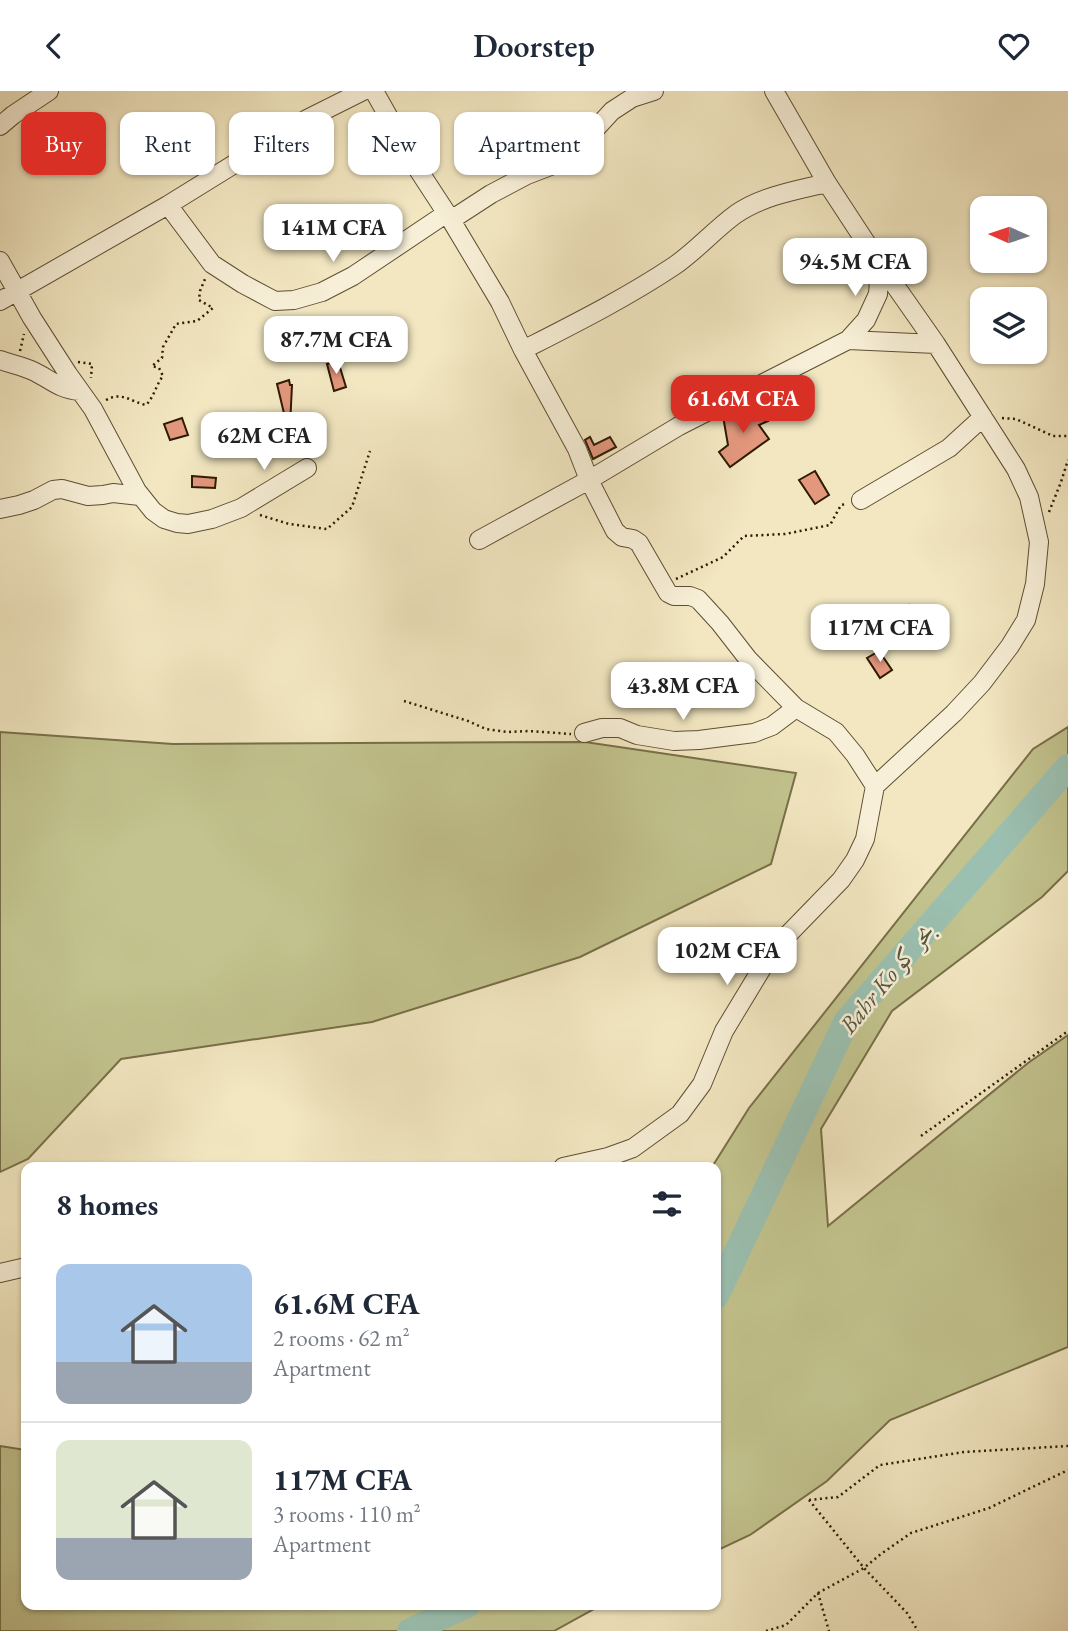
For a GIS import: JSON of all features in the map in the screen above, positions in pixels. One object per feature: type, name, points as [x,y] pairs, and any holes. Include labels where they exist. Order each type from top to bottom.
[{"type":"street","points":[[0,126],[49,91]]},
{"type":"street","points":[[0,300],[168,205],[307,119],[363,91]]},
{"type":"street","points":[[374,91],[419,171],[500,302],[577,449],[589,480],[615,531],[622,537],[639,543],[668,593],[698,600],[748,659],[796,708],[836,732],[875,786]]},
{"type":"street","points":[[168,205],[212,264],[275,301],[294,300],[322,292],[353,276],[449,216],[527,175],[553,165],[577,149],[612,111],[632,99],[654,91]]},
{"type":"street","points":[[586,1162],[633,1148],[680,1114],[702,1084],[723,1031],[774,950],[841,880],[855,859],[865,839],[875,786],[954,713],[982,683],[1026,620],[1035,584],[1039,542],[1029,497],[1021,478],[827,183],[774,91]]},
{"type":"street","points":[[523,350],[628,294],[675,265],[737,214],[759,202],[827,183]]},
{"type":"street","points":[[0,261],[32,318],[93,409],[140,496],[164,519],[188,524],[241,508],[307,468]]},
{"type":"street","points":[[479,540],[589,480],[679,426],[848,340],[866,320],[878,294],[880,264]]},
{"type":"street","points":[[848,340],[936,345]]},
{"type":"street","points":[[8,363],[34,372],[57,386],[80,391]]},
{"type":"street","points":[[861,500],[949,448],[983,417]]},
{"type":"street","points":[[113,493],[122,464]]},
{"type":"street","points":[[0,509],[34,500],[52,490],[62,489],[88,496],[113,493],[140,496]]},
{"type":"street","points":[[584,733],[602,728],[620,728],[638,735],[674,741],[699,740],[754,733],[772,726],[796,708]]},
{"type":"street","points":[[0,1273],[21,1268]]},
{"type":"path","points":[[93,409],[112,397],[128,397],[142,405],[150,401],[163,376],[159,368],[152,366],[162,358],[163,347],[176,324],[197,321],[213,308],[199,300],[200,291],[212,264]]},
{"type":"path","points":[[8,363],[19,357],[24,335],[32,318]]},
{"type":"path","points":[[983,417],[1016,419],[1053,436],[1068,436]]},
{"type":"path","points":[[241,508],[245,512],[289,524],[327,529],[352,507],[370,451]]},
{"type":"path","points":[[1039,542],[1068,460]]},
{"type":"path","points":[[663,584],[723,557],[744,536],[785,534],[830,525],[841,505],[861,500]]},
{"type":"path","points":[[404,701],[486,729],[562,735],[584,733]]},
{"type":"path","points":[[921,1136],[1068,1031]]},
{"type":"path","points":[[918,1631],[907,1613],[864,1568],[809,1500],[838,1497],[880,1465],[964,1452],[1068,1446]]},
{"type":"path","points":[[766,1631],[786,1625],[818,1593],[864,1568],[911,1533],[989,1508],[1068,1470]]},
{"type":"path","points":[[818,1593],[829,1631]]},
{"type":"green space","points":[[1068,727],[1068,871],[1042,897],[892,1011],[821,1129],[828,1226],[1028,1063],[1068,1035],[1068,1347],[890,1420],[827,1481],[750,1535],[721,1549],[721,1162],[715,1162],[749,1108],[1033,749]]},
{"type":"green space","points":[[0,732],[173,744],[585,742],[796,773],[771,864],[580,957],[372,1022],[121,1059],[28,1159],[0,1172]]},
{"type":"green space","points":[[0,1446],[21,1449],[21,1610],[592,1610],[554,1631],[0,1631]]},
{"type":"building","points":[[338,361],[346,387],[334,391],[327,364]]},
{"type":"building","points":[[289,380],[292,385],[290,426],[287,426],[277,384]]},
{"type":"building","points":[[759,405],[768,421],[759,425],[769,439],[730,467],[719,452],[728,445],[723,416],[733,411],[734,419]]},
{"type":"building","points":[[182,418],[188,435],[170,440],[164,424]]},
{"type":"building","points":[[590,437],[594,445],[610,437],[616,447],[593,459],[585,440]]},
{"type":"building","points":[[815,471],[829,495],[815,504],[799,480]]},
{"type":"building","points":[[192,476],[216,478],[215,488],[192,487]]},
{"type":"building","points":[[909,605],[918,621],[907,628],[897,613]]},
{"type":"building","points":[[879,651],[892,670],[880,678],[867,658]]},
{"type":"waterway","name":"Bahr Ko بحر كو","points":[[721,1285],[846,1022],[1068,767]]},
{"type":"waterway","name":"Bahr Ko بحر كو","points":[[410,1631],[456,1610]]}]
